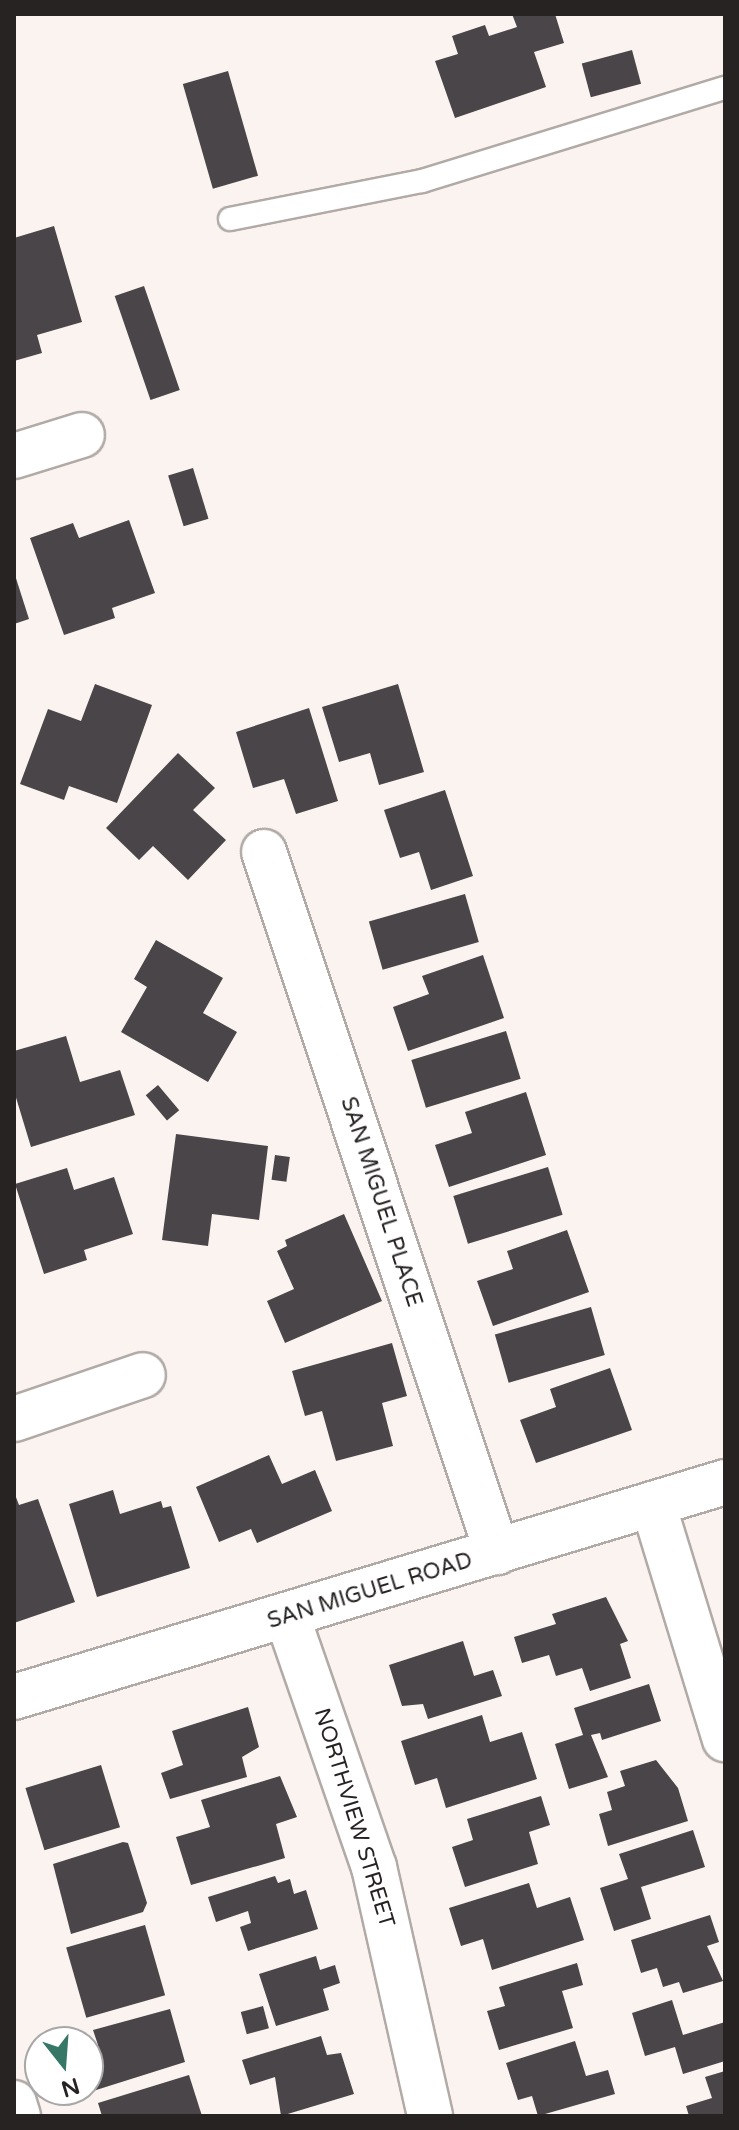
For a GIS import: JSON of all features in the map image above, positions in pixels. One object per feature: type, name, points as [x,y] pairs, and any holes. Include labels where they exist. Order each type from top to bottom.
[{"type":"street","points":[[14,456],[82,435]]},
{"type":"street","name":"SAN MIGUEL PLACE","points":[[264,852],[497,1552]]},
{"type":"street","points":[[14,1419],[143,1375]]},
{"type":"street","name":"SAN MIGUEL ROAD","points":[[14,1697],[725,1482]]},
{"type":"street","points":[[653,1504],[725,1739]]},
{"type":"street","name":"NORTHVIEW STREET","points":[[287,1616],[374,1867],[430,2116]]},
{"type":"street","points":[[14,2103],[18,2116]]},
{"type":"lane","points":[[230,219],[422,181],[725,88]]},
{"type":"building","points":[[512,14],[555,14],[564,43],[534,52],[546,87],[455,118],[435,61],[458,54],[452,36],[485,25],[489,36],[517,27]]},
{"type":"building","points":[[632,50],[641,84],[591,97],[582,63]]},
{"type":"building","points":[[228,71],[258,176],[213,189],[183,84]]},
{"type":"building","points":[[54,226],[82,322],[37,335],[42,353],[14,361],[14,238]]},
{"type":"building","points":[[144,286],[180,390],[151,400],[115,296]]},
{"type":"building","points":[[193,468],[208,519],[184,526],[168,476]]},
{"type":"building","points":[[129,520],[155,593],[112,608],[115,618],[64,635],[30,538],[73,523],[79,538]]},
{"type":"building","points":[[14,572],[29,619],[14,624]]},
{"type":"building","points":[[95,684],[152,705],[117,803],[69,786],[64,800],[20,784],[48,709],[81,721]]},
{"type":"building","points":[[398,684],[424,772],[379,785],[370,753],[339,762],[322,707]]},
{"type":"building","points":[[309,708],[338,801],[296,814],[284,779],[253,788],[236,732]]},
{"type":"building","points":[[178,753],[215,788],[193,810],[226,840],[188,880],[153,846],[139,860],[106,828]]},
{"type":"building","points":[[445,790],[473,876],[431,890],[419,852],[400,858],[384,810]]},
{"type":"building","points":[[465,894],[479,942],[383,970],[369,922]]},
{"type":"building","points":[[156,940],[223,978],[203,1013],[237,1032],[208,1082],[121,1032],[147,987],[134,979]]},
{"type":"building","points":[[483,955],[504,1018],[408,1051],[393,1007],[429,994],[422,976]]},
{"type":"building","points":[[506,1031],[521,1079],[426,1108],[411,1060]]},
{"type":"building","points":[[66,1036],[80,1082],[120,1070],[135,1115],[31,1147],[14,1091],[14,1051]]},
{"type":"building","points":[[158,1085],[179,1110],[167,1121],[146,1095]]},
{"type":"building","points":[[526,1092],[546,1155],[449,1187],[435,1145],[472,1133],[465,1112]]},
{"type":"building","points":[[176,1134],[268,1146],[259,1220],[212,1214],[208,1246],[162,1240]]},
{"type":"building","points":[[275,1155],[290,1157],[286,1182],[272,1180]]},
{"type":"building","points":[[548,1167],[563,1215],[468,1244],[453,1196]]},
{"type":"building","points":[[67,1168],[74,1190],[114,1177],[133,1234],[84,1250],[87,1260],[44,1274],[15,1184]]},
{"type":"building","points":[[344,1214],[382,1301],[285,1343],[267,1301],[294,1289],[277,1251],[287,1246],[285,1240]]},
{"type":"building","points":[[567,1230],[589,1292],[493,1326],[477,1281],[513,1269],[507,1251]]},
{"type":"building","points":[[591,1307],[605,1355],[509,1383],[495,1335]]},
{"type":"building","points":[[392,1343],[407,1396],[382,1403],[393,1446],[336,1461],[322,1411],[305,1416],[292,1371]]},
{"type":"building","points":[[610,1368],[632,1430],[536,1463],[520,1420],[556,1407],[550,1389]]},
{"type":"building","points":[[269,1455],[282,1484],[315,1470],[332,1511],[257,1543],[251,1529],[219,1542],[196,1487]]},
{"type":"building","points":[[113,1490],[120,1514],[161,1501],[163,1508],[171,1506],[190,1568],[97,1597],[69,1504]]},
{"type":"building","points":[[14,1492],[19,1505],[38,1499],[75,1602],[14,1623]]},
{"type":"building","points":[[606,1597],[628,1641],[620,1644],[631,1678],[590,1691],[582,1668],[556,1676],[549,1655],[522,1663],[514,1637],[556,1624],[552,1614]]},
{"type":"building","points":[[463,1641],[474,1676],[493,1670],[502,1696],[428,1719],[423,1704],[402,1706],[389,1665]]},
{"type":"building","points":[[649,1684],[661,1721],[602,1740],[600,1733],[591,1735],[608,1777],[569,1789],[555,1744],[583,1735],[574,1708]]},
{"type":"building","points":[[248,1707],[259,1747],[242,1757],[247,1777],[170,1799],[161,1773],[183,1765],[172,1731]]},
{"type":"building","points":[[482,1715],[490,1742],[522,1732],[537,1779],[446,1808],[437,1778],[415,1785],[401,1741]]},
{"type":"building","points":[[656,1760],[678,1788],[688,1821],[608,1846],[599,1814],[612,1810],[607,1792],[625,1786],[620,1771]]},
{"type":"building","points":[[101,1765],[120,1827],[44,1850],[25,1788]]},
{"type":"building","points":[[280,1776],[297,1817],[276,1824],[285,1858],[191,1885],[176,1837],[210,1827],[201,1800]]},
{"type":"building","points":[[541,1796],[550,1825],[529,1832],[538,1864],[465,1887],[452,1847],[473,1840],[467,1819]]},
{"type":"building","points":[[693,1830],[705,1867],[641,1887],[651,1919],[614,1931],[600,1888],[628,1879],[619,1854]]},
{"type":"building","points":[[128,1843],[147,1903],[143,1912],[71,1934],[53,1864]]},
{"type":"building","points":[[275,1876],[278,1883],[290,1879],[294,1894],[306,1890],[318,1929],[248,1951],[240,1927],[251,1923],[248,1911],[216,1922],[208,1897]]},
{"type":"building","points":[[529,1883],[537,1908],[570,1897],[584,1940],[492,1970],[483,1939],[461,1946],[449,1908]]},
{"type":"building","points":[[710,1915],[719,1942],[707,1946],[723,1981],[683,1993],[679,1982],[663,1987],[657,1968],[641,1973],[631,1940]]},
{"type":"building","points":[[145,1925],[165,1995],[86,2018],[66,1948]]},
{"type":"building","points":[[316,1956],[320,1970],[335,1965],[340,1983],[323,1989],[329,2010],[276,2026],[259,1974]]},
{"type":"building","points":[[577,1963],[583,1985],[562,1991],[573,2028],[499,2050],[487,2011],[505,2006],[499,1987]]},
{"type":"building","points":[[672,2000],[683,2035],[725,2022],[725,2061],[683,2074],[675,2047],[645,2056],[632,2013]]},
{"type":"building","points":[[263,2006],[269,2028],[247,2034],[241,2012]]},
{"type":"building","points":[[170,2009],[185,2062],[104,2088],[104,2027]]},
{"type":"building","points":[[321,2036],[327,2055],[341,2053],[354,2094],[281,2116],[275,2077],[250,2085],[242,2060]]},
{"type":"building","points":[[575,2041],[586,2076],[608,2070],[615,2094],[538,2116],[532,2096],[518,2100],[506,2063]]},
{"type":"building","points":[[725,2071],[725,2116],[689,2116],[686,2106],[712,2098],[705,2077]]},
{"type":"building","points":[[189,2075],[202,2116],[102,2116],[99,2106],[104,2106],[104,2101]]}]
